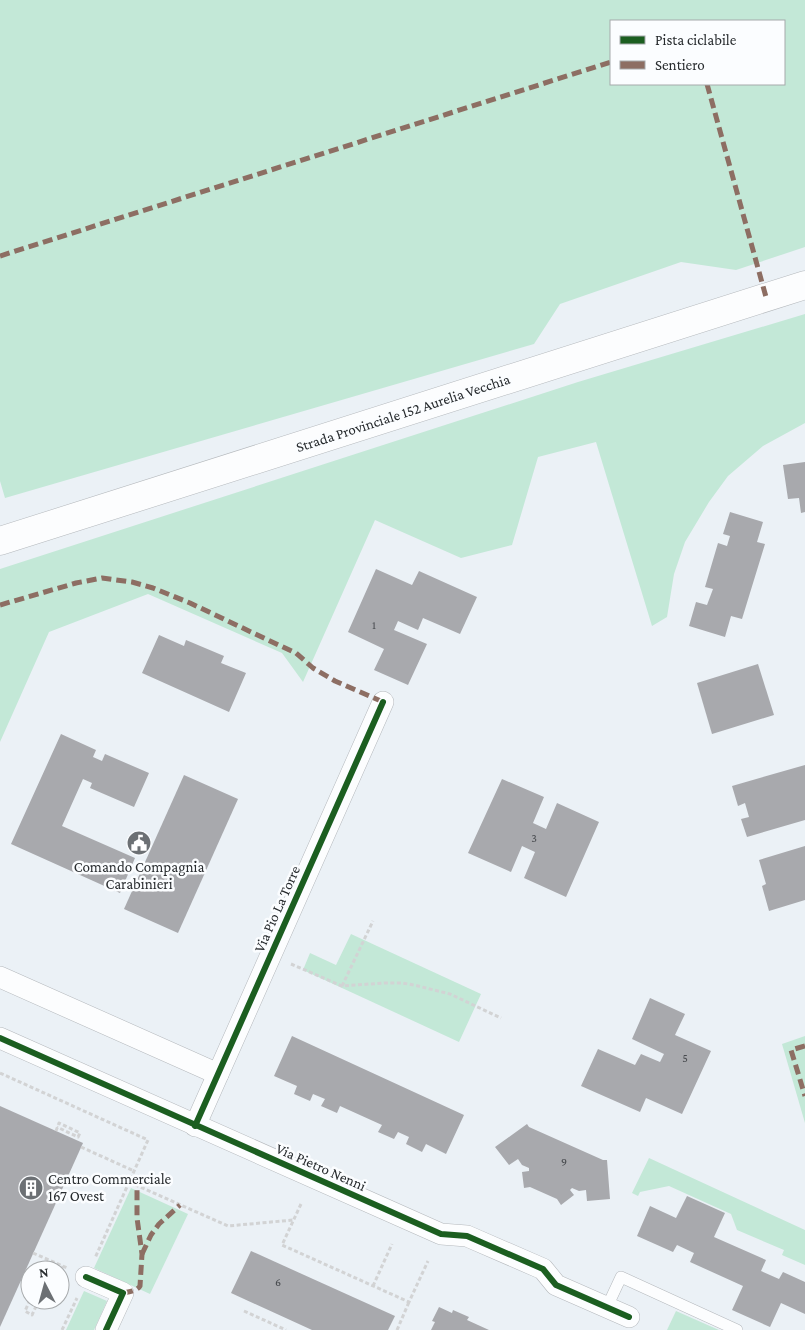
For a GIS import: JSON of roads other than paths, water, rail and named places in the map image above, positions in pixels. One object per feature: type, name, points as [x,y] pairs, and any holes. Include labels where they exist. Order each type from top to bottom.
[{"type":"main road","name":"Strada Provinciale 152 Aurelia Vecchia","points":[[0,541],[805,285]]},
{"type":"street","name":"Via Pio La Torre","points":[[195,1126],[383,702]]},
{"type":"street","points":[[0,977],[218,1074]]},
{"type":"street","name":"Via Pietro Nenni","points":[[0,1038],[440,1234],[467,1236],[535,1265],[543,1269],[556,1285],[629,1317]]},
{"type":"street","points":[[86,1277],[123,1293],[106,1330]]},
{"type":"lane","points":[[607,1307],[621,1277],[737,1330]]},
{"type":"place","name":"Comando Compagnia Carabinieri","points":[[139,843]]},
{"type":"place","name":"Centro Commerciale 167 Ovest","points":[[31,1188]]}]
